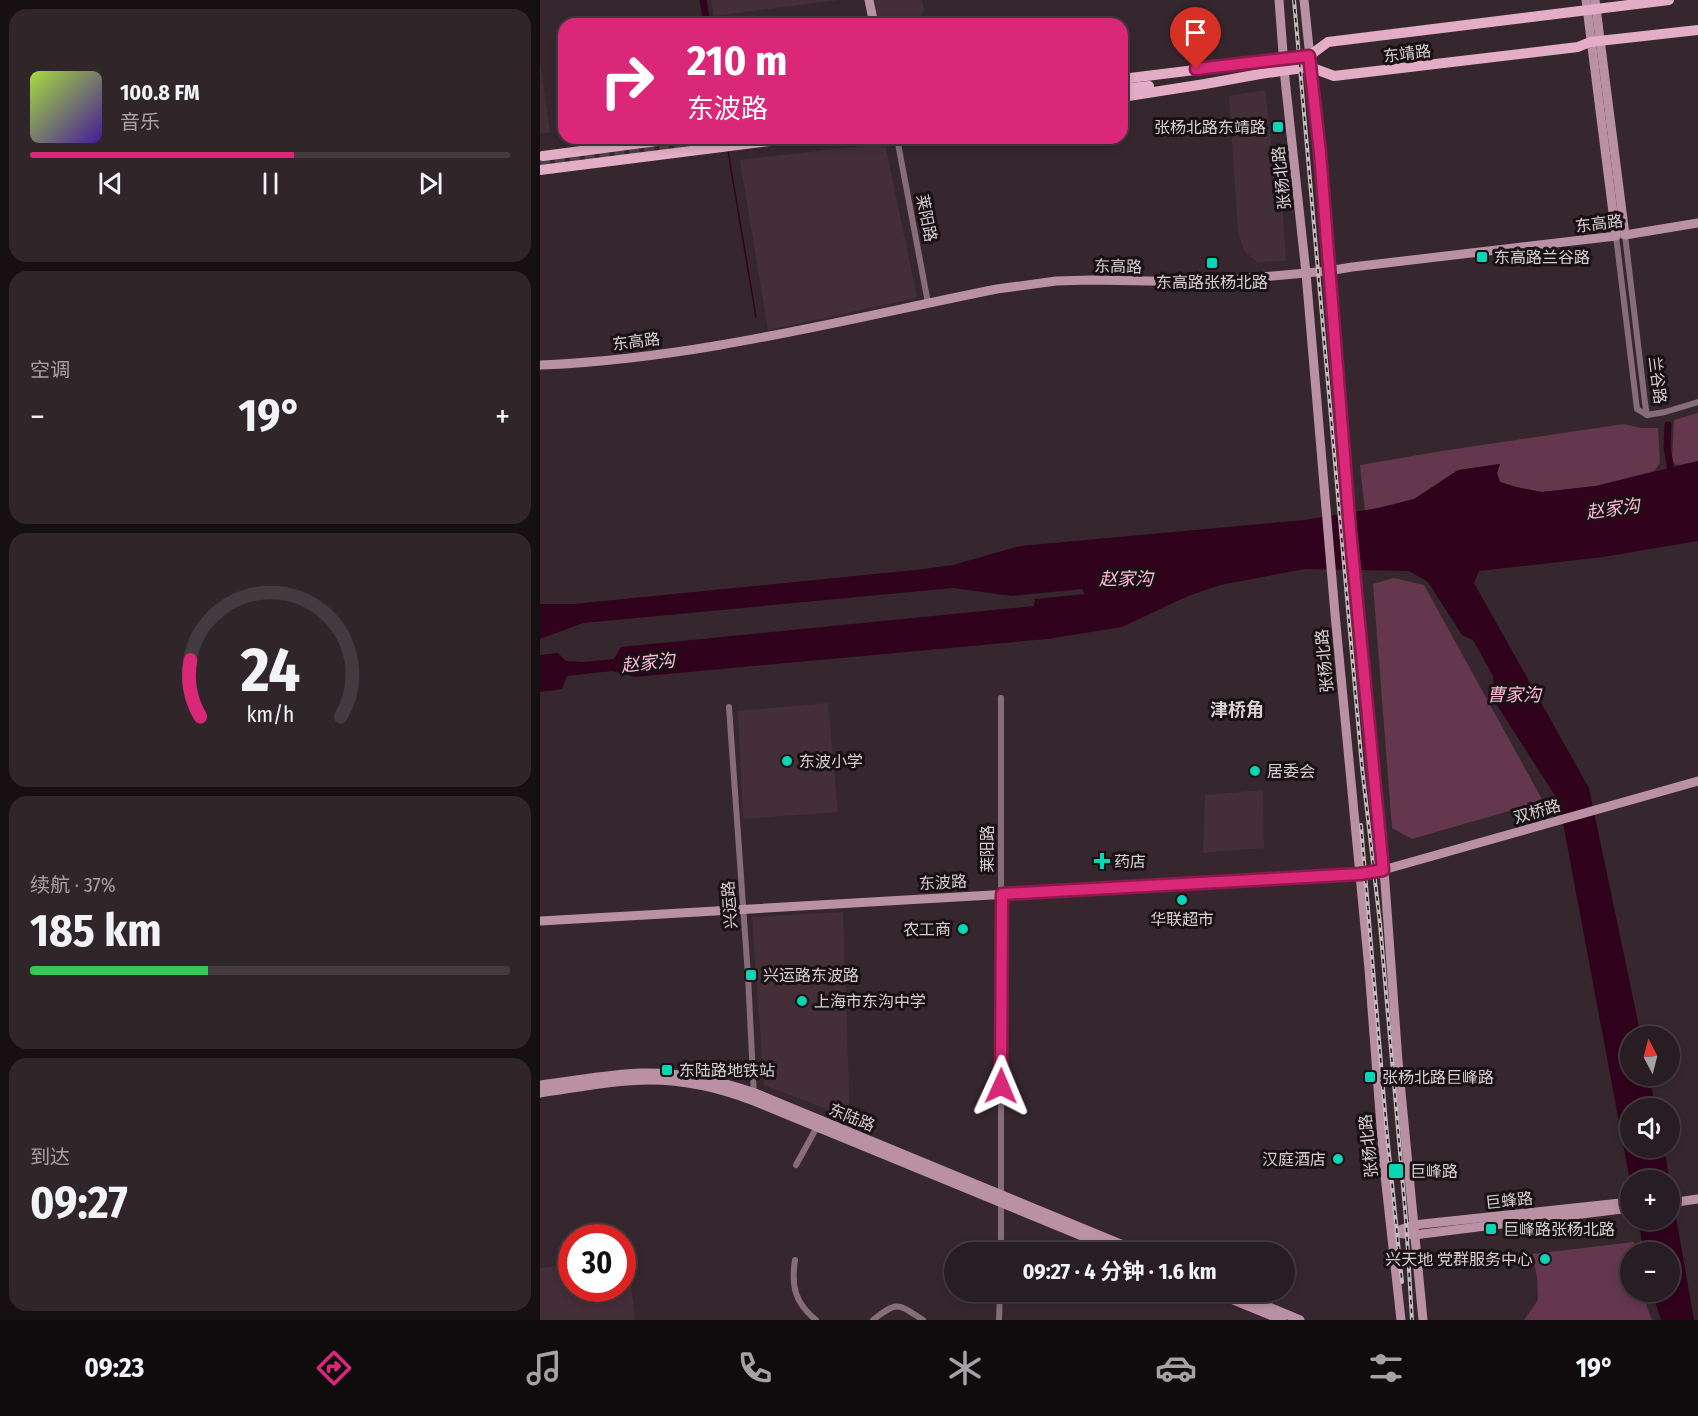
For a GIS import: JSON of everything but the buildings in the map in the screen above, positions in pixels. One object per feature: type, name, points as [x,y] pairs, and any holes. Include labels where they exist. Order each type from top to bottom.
[{"type":"main road","points":[[869,0],[873,18]]},
{"type":"main road","name":"张杨北路","points":[[1279,0],[1369,969],[1376,1075],[1401,1320]]},
{"type":"main road","points":[[1304,0],[1320,153],[1346,487],[1423,1320]]},
{"type":"main road","name":"东靖路","points":[[1310,62],[1328,42],[1591,5],[1669,0]]},
{"type":"main road","name":"兰谷路","points":[[1591,5],[1621,236]]},
{"type":"main road","name":"东靖路","points":[[1128,78],[1310,62],[1334,76],[1578,47],[1595,42],[1698,30]]},
{"type":"main road","name":"东靖路","points":[[1128,96],[1260,74],[1284,65]]},
{"type":"main road","points":[[1128,88],[1260,74]]},
{"type":"main road","points":[[542,153],[604,144]]},
{"type":"main road","points":[[542,153],[625,144]]},
{"type":"main road","points":[[540,170],[746,144]]},
{"type":"main road","name":"东高路","points":[[540,365],[640,356],[711,346],[787,333],[997,289],[1056,281],[1205,282],[1328,271],[1621,236],[1698,224]]},
{"type":"main road","name":"双桥路","points":[[1383,870],[1698,781]]},
{"type":"main road","name":"东波路","points":[[540,921],[1360,874],[1383,870]]},
{"type":"main road","name":"东陆路","points":[[540,1085],[627,1074],[658,1073],[704,1078],[1002,1199],[1099,1242]]},
{"type":"main road","name":"东陆路","points":[[540,1093],[628,1081],[658,1080],[710,1087],[754,1097],[817,1127],[1114,1242]]},
{"type":"main road","points":[[1680,1201],[1695,1197]]},
{"type":"main road","points":[[1392,1233],[1620,1205]]},
{"type":"main road","points":[[1612,1207],[1620,1207]]},
{"type":"main road","points":[[1238,1302],[1282,1320]]},
{"type":"main road","points":[[1257,1302],[1300,1320]]},
{"type":"street","name":"莱阳路","points":[[898,144],[928,303]]},
{"type":"street","name":"兰谷路","points":[[1621,236],[1647,415],[1698,402]]},
{"type":"street","name":"莱阳路","points":[[1001,1242],[1002,698]]},
{"type":"street","name":"兴运路","points":[[729,707],[754,1097]]},
{"type":"street","points":[[796,1165],[817,1127]]},
{"type":"street","points":[[795,1260],[792,1276],[794,1290],[802,1306],[816,1320]]},
{"type":"street","points":[[999,1320],[1000,1302]]},
{"type":"street","points":[[873,1320],[890,1307],[900,1306],[923,1320]]},
{"type":"shaded area","points":[[711,0],[839,0],[714,16]]},
{"type":"shaded area","points":[[875,0],[922,0],[924,11],[919,18],[878,18]]},
{"type":"shaded area","points":[[540,60],[550,132],[540,134]]},
{"type":"shaded area","points":[[1265,90],[1275,178],[1281,182],[1286,261],[1257,262],[1244,251],[1238,232],[1229,96]]},
{"type":"shaded area","points":[[885,144],[917,298],[768,330],[740,160]]},
{"type":"shaded area","points":[[1698,413],[1698,461],[1674,464],[1672,459],[1674,420]]},
{"type":"shaded area","points":[[1624,424],[1641,428],[1658,428],[1660,463],[1654,471],[1596,486],[1542,492],[1500,482],[1497,473],[1499,464],[1460,470],[1414,499],[1365,511],[1360,465]]},
{"type":"shaded area","points":[[1394,578],[1424,585],[1543,801],[1412,839],[1392,828],[1373,584]]},
{"type":"shaded area","name":"东波小学","points":[[828,703],[838,812],[743,819],[738,711]]},
{"type":"shaded area","points":[[1263,790],[1264,848],[1203,853],[1205,795]]},
{"type":"shaded area","name":"上海市东沟中学","points":[[843,912],[850,1118],[764,1085],[752,917]]},
{"type":"shaded area","points":[[1620,1244],[1620,1302],[1646,1302],[1652,1320],[1524,1320],[1538,1300],[1537,1277],[1532,1254]]},
{"type":"shaded area","points":[[558,1266],[558,1302],[633,1302],[635,1320],[540,1320],[540,1268]]},
{"type":"water","name":"赵家沟","points":[[1698,461],[1698,541],[1603,557],[1479,571],[1474,583],[1589,788],[1639,1026],[1620,1026],[1620,1086],[1651,1086],[1654,1098],[1620,1098],[1620,1128],[1559,802],[1495,702],[1493,676],[1473,640],[1462,635],[1428,582],[1409,571],[1305,569],[1220,585],[1188,596],[1122,627],[1047,639],[635,677],[612,671],[567,676],[562,689],[540,692],[540,655],[558,653],[566,661],[583,662],[614,659],[621,647],[1034,606],[1035,599],[1085,594],[1082,589],[1012,596],[953,588],[583,623],[540,639],[540,604],[573,604],[924,569],[953,565],[1020,546],[1304,520],[1379,508],[1414,499],[1458,470],[1500,464],[1497,473],[1500,482],[1542,492],[1596,486]]},
{"type":"water","name":"赵家沟","points":[[1626,1158],[1666,1158],[1668,1170],[1628,1170]]},
{"type":"water","points":[[1640,1230],[1678,1230],[1694,1320],[1661,1320],[1655,1302],[1680,1302],[1680,1242],[1642,1242]]},
{"type":"waterway","points":[[703,0],[706,18]]},
{"type":"waterway","points":[[728,151],[756,317]]},
{"type":"waterway","points":[[1668,425],[1667,447],[1672,476]]},
{"type":"tunnel","points":[[540,163],[690,144]]},
{"type":"railway","points":[[1294,0],[1362,767],[1380,924],[1406,1220],[1412,1320]]},
{"type":"railway","points":[[1361,825],[1386,1124],[1402,1282]]},
{"type":"place","name":"张杨北路东靖路","points":[[1278,127]]},
{"type":"place","name":"东高路兰谷路","points":[[1482,257]]},
{"type":"place","name":"东高路张杨北路","points":[[1212,263]]},
{"type":"place","name":"东波小学","points":[[787,761]]},
{"type":"place","name":"居委会","points":[[1255,771]]},
{"type":"place","name":"药店","points":[[1102,861]]},
{"type":"place","name":"华联超市","points":[[1182,900]]},
{"type":"place","name":"农工商","points":[[963,929]]},
{"type":"place","name":"兴运路东波路","points":[[751,975]]},
{"type":"place","name":"上海市东沟中学","points":[[802,1001]]},
{"type":"place","name":"东陆路地铁站","points":[[667,1070]]},
{"type":"place","name":"张杨北路巨峰路","points":[[1370,1077]]},
{"type":"place","name":"汉庭酒店","points":[[1338,1159]]},
{"type":"place","name":"巨峰路","points":[[1396,1171]]},
{"type":"place","name":"巨峰路张杨北路","points":[[1491,1229]]},
{"type":"place","name":"兴天地 党群服务中心","points":[[1545,1259]]},
{"type":"district","name":"津桥角","points":[[1237,710]]},
{"type":"route","points":[[1001,1086],[1002,894],[1360,874],[1383,870],[1350,530],[1320,153],[1309,56],[1196,69]]},
{"type":"water label","name":"曹家沟","points":[[1514,695]]}]
